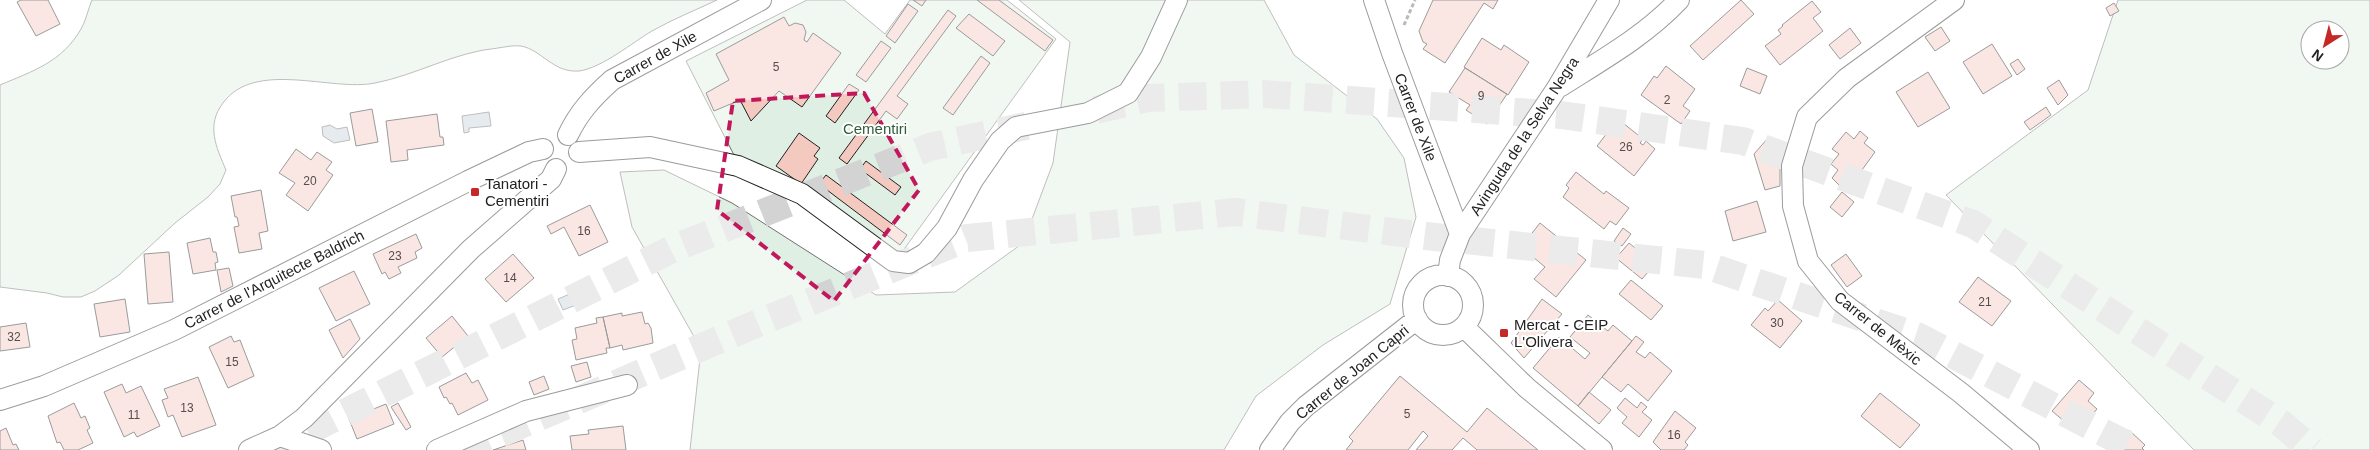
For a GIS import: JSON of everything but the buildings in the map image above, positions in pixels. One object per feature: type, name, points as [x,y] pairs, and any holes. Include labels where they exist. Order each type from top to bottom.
[{"type":"street","name":"Carrer de Xile","points":[[573,144],[576,118],[591,98],[612,80],[761,0]]},
{"type":"street","points":[[573,144],[572,166],[556,169],[546,161],[543,149],[546,141],[552,136],[560,134],[573,144],[650,147],[738,166],[802,194],[893,261],[909,263],[926,253],[947,228],[973,180],[1000,141],[1016,127],[1088,113],[1128,93],[1151,57],[1177,0]]},
{"type":"street","name":"Carrer de Xile","points":[[1374,0],[1460,234]]},
{"type":"street","name":"Avinguda de la Selva Negra","points":[[1448,276],[1450,260],[1460,234],[1557,88],[1609,0]]},
{"type":"street","points":[[1557,88],[1622,48],[1664,16],[1679,0]]},
{"type":"street","name":"Carrer de Mèxic","points":[[1954,0],[1847,78],[1807,117],[1792,166],[1794,206],[1808,261],[1840,302],[1962,393],[2029,450]]},
{"type":"street","name":"Carrer de l'Arquitecte Baldrich","points":[[0,400],[44,386],[174,330],[468,181],[529,152],[543,149]]},
{"type":"street","points":[[249,450],[280,436],[304,418],[471,250],[552,179],[556,169]]},
{"type":"street","points":[[1448,276],[1463,283],[1472,296],[1472,313],[1464,327],[1455,333],[1439,335],[1429,331],[1417,319],[1414,304],[1419,288],[1432,278],[1448,276]]},
{"type":"street","name":"Carrer de Joan Capri","points":[[1270,450],[1290,422],[1306,406],[1417,319]]},
{"type":"street","points":[[1464,327],[1527,388],[1602,450]]},
{"type":"street","points":[[437,450],[526,411],[627,385]]},
{"type":"street","points":[[280,436],[321,450]]},
{"type":"highlighted area","points":[[864,93],[919,190],[834,301],[717,210],[733,101]]},
{"type":"green space","points":[[92,0],[717,0],[660,27],[597,65],[579,71],[570,71],[562,68],[528,48],[515,46],[466,54],[406,75],[375,83],[357,85],[274,80],[254,83],[237,90],[223,103],[218,111],[215,120],[214,136],[226,170],[220,184],[208,197],[175,223],[119,275],[95,291],[81,297],[63,297],[0,287],[0,85],[35,70],[56,58],[65,50],[83,26]]},
{"type":"green space","name":"Cementiri","points":[[807,0],[844,0],[885,34],[910,0],[1007,0],[1056,39],[897,259],[735,157],[686,61]]},
{"type":"green space","points":[[1019,0],[1264,0],[1294,55],[1377,119],[1404,158],[1416,217],[1390,304],[1323,345],[1256,396],[1224,450],[690,450],[701,349],[632,227],[620,172],[664,170],[732,203],[876,295],[955,292],[1023,243],[1053,163],[1070,42]]},
{"type":"green space","points":[[2118,0],[2370,0],[2370,450],[2194,450],[1946,195],[2088,90]]},
{"type":"shaded area","points":[[489,112],[491,126],[469,128],[469,132],[464,133],[462,116]]},
{"type":"shaded area","points":[[330,125],[337,129],[347,127],[350,140],[334,143],[323,136],[322,127]]},
{"type":"shaded area","points":[[586,287],[588,293],[595,294],[594,298],[563,310],[558,299]]},
{"type":"tunnel","points":[[1096,110],[1148,98],[1264,94],[1561,115],[1743,141],[1973,224],[2282,424],[2312,450]]},
{"type":"tunnel","points":[[270,450],[672,249],[930,147],[1030,125]]},
{"type":"tunnel","points":[[462,450],[758,323],[967,238],[1235,212],[1426,236],[1705,265],[1917,336],[2137,450]]},
{"type":"place","name":"Tanatori - Cementiri","points":[[475,192]]},
{"type":"place","name":"Mercat - CEIP L'Olivera","points":[[1504,333]]}]
